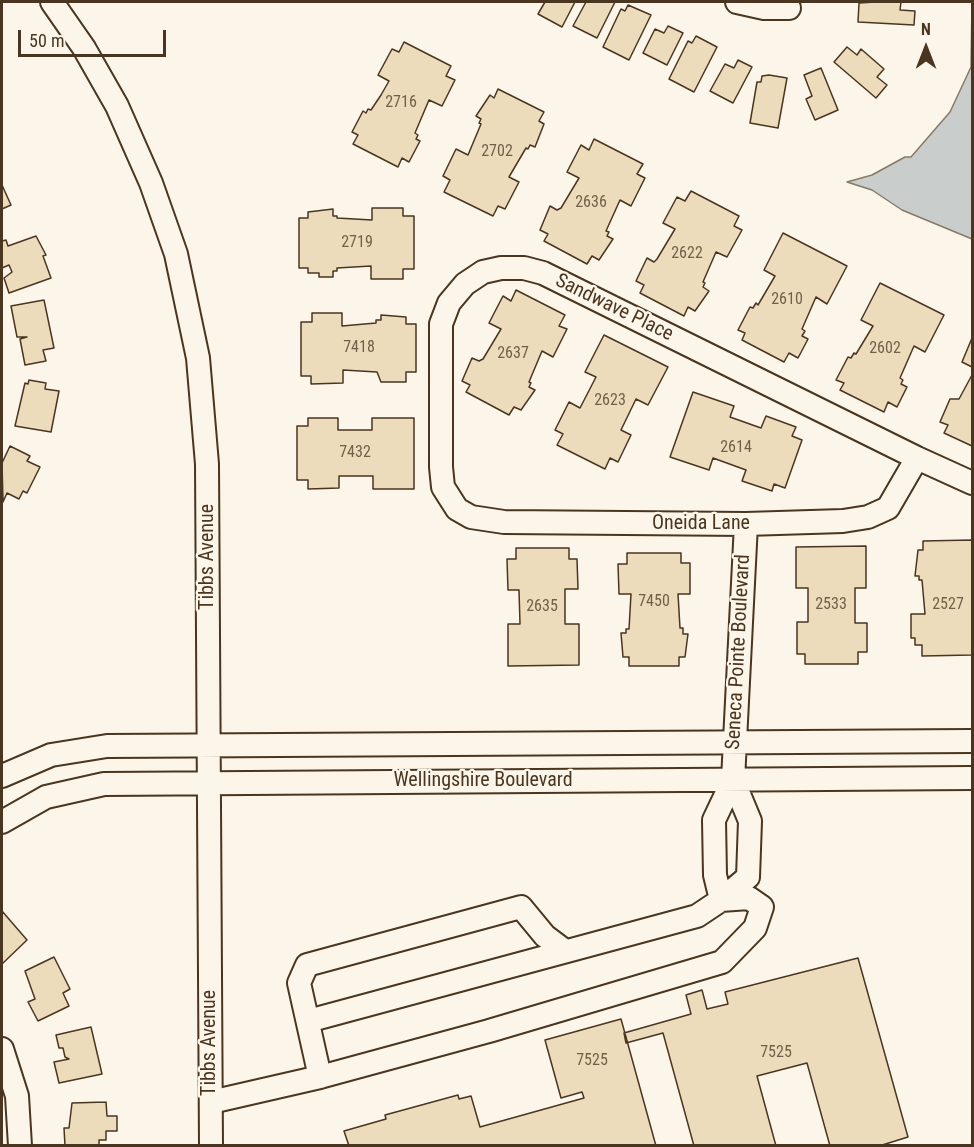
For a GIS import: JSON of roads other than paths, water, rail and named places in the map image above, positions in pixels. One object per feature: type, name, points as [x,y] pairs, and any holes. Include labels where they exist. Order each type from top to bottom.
[{"type":"street","name":"Tibbs Avenue","points":[[52,2],[93,63],[133,139],[162,211],[187,299],[200,368],[207,445],[211,1146]]},
{"type":"street","points":[[737,2],[764,8],[789,8]]},
{"type":"street","name":"Sandwave Place","points":[[457,509],[443,487],[441,467],[441,324],[449,303],[465,284],[483,272],[501,268],[524,268],[543,273],[917,459],[972,483]]},
{"type":"street","name":"Oneida Lane","points":[[457,509],[471,517],[504,522],[746,524],[843,521],[867,517],[888,508],[917,459]]},
{"type":"street","name":"Seneca Pointe Boulevard","points":[[733,780],[746,524]]},
{"type":"street","name":"Wellingshire Boulevard","points":[[2,777],[51,755],[92,747],[972,741]]},
{"type":"street","name":"Wellingshire Boulevard","points":[[2,822],[46,797],[83,787],[209,783],[972,778]]},
{"type":"street","points":[[721,900],[715,875],[714,820],[733,780]]},
{"type":"street","points":[[308,1021],[697,916],[721,900],[748,877],[750,821],[733,780]]},
{"type":"street","points":[[211,1102],[321,1077],[489,1031],[722,962],[755,928],[762,907],[749,898],[721,900]]},
{"type":"street","points":[[321,1077],[299,983],[308,965],[521,907],[545,936],[565,951]]},
{"type":"street","points":[[2,1049],[17,1096],[20,1146]]}]
